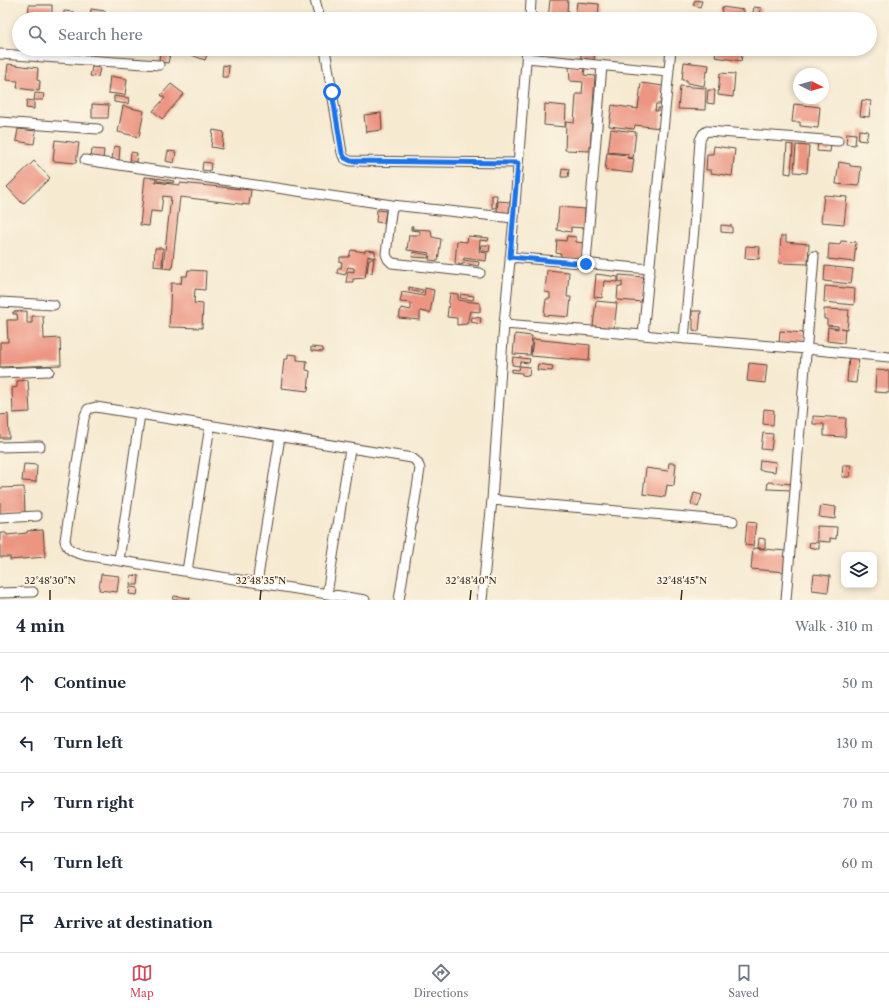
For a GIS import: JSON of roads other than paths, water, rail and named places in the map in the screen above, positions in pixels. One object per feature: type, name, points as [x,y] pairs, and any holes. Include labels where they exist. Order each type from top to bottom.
[{"type":"street","points":[[315,0],[318,12]]},
{"type":"street","points":[[530,12],[531,0]]},
{"type":"street","points":[[0,54],[12,55]]},
{"type":"street","points":[[29,56],[159,65]]},
{"type":"street","points":[[326,56],[342,153],[348,160],[518,163]]},
{"type":"street","points":[[482,600],[492,500],[504,324],[527,56]]},
{"type":"street","points":[[546,56],[602,65],[668,72]]},
{"type":"street","points":[[643,335],[670,56]]},
{"type":"street","points":[[586,264],[602,65]]},
{"type":"street","points":[[0,122],[98,129]]},
{"type":"street","points":[[684,338],[700,140],[703,134],[707,131],[838,141]]},
{"type":"street","points":[[85,160],[392,204],[514,218]]},
{"type":"street","points":[[392,204],[386,254],[392,263],[480,273]]},
{"type":"street","points":[[786,600],[814,256]]},
{"type":"street","points":[[510,257],[650,269]]},
{"type":"street","points":[[0,302],[54,305]]},
{"type":"street","points":[[504,324],[889,356]]},
{"type":"street","points":[[0,373],[49,371]]},
{"type":"street","points":[[365,600],[75,553],[69,549],[66,546],[66,540],[86,413],[88,409],[96,407],[412,458],[419,464],[420,470],[399,600]]},
{"type":"street","points":[[118,560],[140,414]]},
{"type":"street","points":[[187,572],[210,426]]},
{"type":"street","points":[[257,582],[280,437]]},
{"type":"street","points":[[0,447],[40,446]]},
{"type":"street","points":[[327,594],[350,449]]},
{"type":"street","points":[[492,500],[733,521]]},
{"type":"street","points":[[0,518],[38,516]]},
{"type":"street","points":[[0,593],[33,592]]}]
